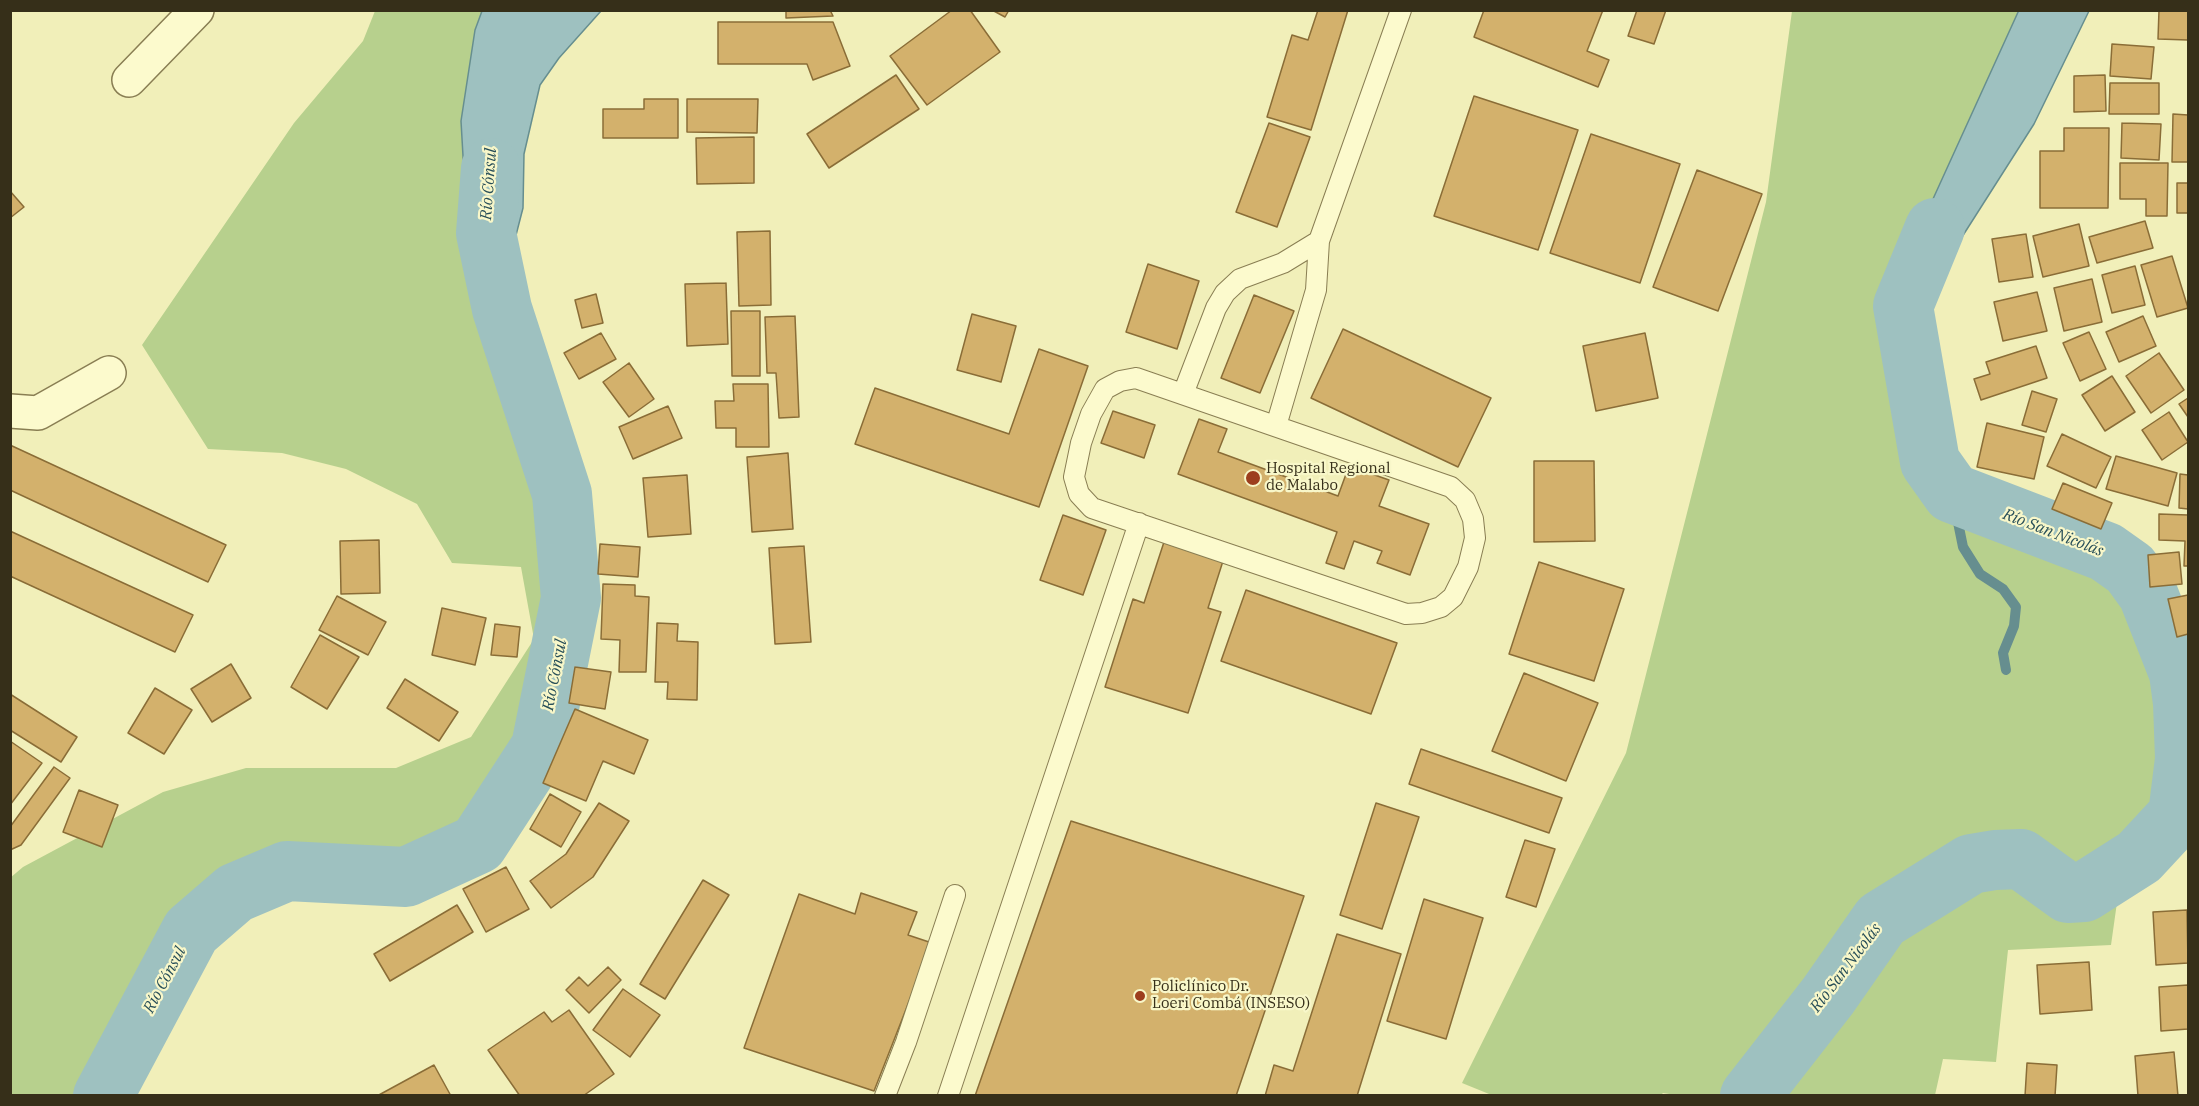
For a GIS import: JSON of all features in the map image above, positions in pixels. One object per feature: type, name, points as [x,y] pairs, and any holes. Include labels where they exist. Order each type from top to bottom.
[{"type":"street","points":[[129,80],[197,10]]},
{"type":"street","points":[[10,411],[38,413],[109,373]]},
{"type":"lane","points":[[1276,426],[1316,290],[1319,241],[1401,10]]},
{"type":"lane","points":[[1183,394],[1216,308],[1225,293],[1240,279],[1283,263],[1319,241]]},
{"type":"lane","points":[[1136,378],[1276,426],[1450,487],[1465,500],[1473,519],[1475,538],[1468,567],[1453,597],[1440,607],[1422,613],[1406,614],[1092,508],[1079,494],[1074,477],[1081,443],[1091,414],[1105,389],[1120,381],[1136,378]]},
{"type":"lane","points":[[948,1095],[1139,523]]},
{"type":"lane","points":[[885,1095],[906,1042],[955,895]]},
{"type":"green space","points":[[375,11],[482,11],[475,30],[467,226],[551,510],[572,655],[543,767],[493,829],[418,878],[280,866],[213,920],[97,1095],[11,1095],[10,878],[23,867],[163,792],[246,768],[396,768],[471,737],[534,639],[521,567],[452,563],[417,504],[346,469],[282,453],[208,449],[142,345],[294,123],[363,41]]},
{"type":"green space","points":[[1792,11],[2019,11],[1892,289],[1916,319],[1911,325],[1925,400],[1933,474],[2074,531],[2153,569],[2184,664],[2187,759],[2170,826],[2122,867],[2111,945],[2008,950],[1996,1062],[1943,1059],[1935,1095],[1682,1096],[1663,1093],[1660,1096],[1494,1096],[1462,1083],[1626,753],[1766,202]]},
{"type":"water","points":[[2019,10],[2089,11],[2034,124],[1925,295],[1916,319],[1892,289]]},
{"type":"water","points":[[482,11],[601,11],[559,58],[540,85],[524,154],[523,208],[515,239],[476,256],[467,226],[461,121],[475,30]]},
{"type":"building","points":[[786,10],[830,10],[833,16],[786,18]]},
{"type":"building","points":[[952,10],[970,10],[1000,52],[927,105],[890,56]]},
{"type":"building","points":[[992,10],[1009,10],[1005,17]]},
{"type":"building","points":[[1318,10],[1348,10],[1311,130],[1267,117],[1292,35],[1308,40]]},
{"type":"building","points":[[1484,10],[1603,10],[1587,51],[1609,60],[1598,87],[1474,37]]},
{"type":"building","points":[[1637,10],[1666,10],[1654,44],[1628,36]]},
{"type":"building","points":[[2159,10],[2188,10],[2188,40],[2158,39]]},
{"type":"building","points":[[718,22],[833,22],[850,66],[813,80],[807,64],[718,64]]},
{"type":"building","points":[[2112,44],[2154,47],[2151,79],[2110,76]]},
{"type":"building","points":[[896,75],[919,109],[829,168],[807,134]]},
{"type":"building","points":[[2105,75],[2106,111],[2074,112],[2074,76]]},
{"type":"building","points":[[2110,83],[2159,83],[2159,114],[2109,114]]},
{"type":"building","points":[[1474,96],[1578,130],[1538,250],[1434,216]]},
{"type":"building","points":[[644,99],[678,99],[678,138],[603,138],[603,109],[644,109]]},
{"type":"building","points":[[687,99],[758,99],[757,133],[687,132]]},
{"type":"building","points":[[2173,114],[2188,115],[2188,162],[2172,162]]},
{"type":"building","points":[[1269,123],[1310,137],[1277,227],[1236,212]]},
{"type":"building","points":[[2122,123],[2161,124],[2159,160],[2121,158]]},
{"type":"building","points":[[2064,128],[2109,128],[2108,208],[2040,208],[2040,151],[2064,151]]},
{"type":"building","points":[[1591,134],[1680,164],[1640,283],[1550,253]]},
{"type":"building","points":[[754,137],[754,183],[697,184],[696,138]]},
{"type":"building","points":[[2120,163],[2168,163],[2167,216],[2146,216],[2146,199],[2120,199]]},
{"type":"building","points":[[1697,170],[1762,194],[1718,311],[1653,287]]},
{"type":"building","points":[[2177,183],[2188,183],[2188,213],[2177,213]]},
{"type":"building","points":[[10,191],[24,207],[10,218]]},
{"type":"building","points":[[2145,221],[2153,248],[2097,263],[2089,237]]},
{"type":"building","points":[[2079,224],[2089,266],[2043,277],[2033,236]]},
{"type":"building","points":[[770,231],[771,305],[739,306],[737,232]]},
{"type":"building","points":[[2026,234],[2033,277],[1999,282],[1992,239]]},
{"type":"building","points":[[2172,256],[2188,308],[2157,317],[2141,265]]},
{"type":"building","points":[[1148,264],[1199,281],[1177,349],[1126,332]]},
{"type":"building","points":[[2135,266],[2145,305],[2112,313],[2102,275]]},
{"type":"building","points":[[2092,279],[2102,322],[2064,331],[2054,288]]},
{"type":"building","points":[[726,283],[728,344],[687,346],[685,284]]},
{"type":"building","points":[[2037,292],[2047,331],[2003,341],[1994,302]]},
{"type":"building","points":[[596,294],[603,323],[582,328],[575,300]]},
{"type":"building","points":[[1254,295],[1294,311],[1260,393],[1221,378]]},
{"type":"building","points":[[731,311],[760,311],[760,376],[732,376]]},
{"type":"building","points":[[972,314],[1016,326],[1001,382],[957,370]]},
{"type":"building","points":[[795,316],[799,417],[779,418],[776,373],[767,373],[765,317]]},
{"type":"building","points":[[2143,316],[2156,346],[2119,362],[2106,332]]},
{"type":"building","points":[[1343,329],[1491,398],[1458,467],[1311,398]]},
{"type":"building","points":[[2089,332],[2106,369],[2080,381],[2063,343]]},
{"type":"building","points":[[601,333],[616,359],[579,379],[564,353]]},
{"type":"building","points":[[1645,333],[1658,398],[1596,411],[1583,346]]},
{"type":"building","points":[[2036,346],[2047,378],[1981,400],[1974,379],[1990,374],[1986,362]]},
{"type":"building","points":[[1039,349],[1088,366],[1039,507],[855,444],[875,388],[1009,434]]},
{"type":"building","points":[[2159,353],[2184,390],[2151,413],[2126,376]]},
{"type":"building","points":[[629,363],[654,399],[629,417],[603,382]]},
{"type":"building","points":[[2112,376],[2135,412],[2105,431],[2082,395]]},
{"type":"building","points":[[733,384],[768,384],[769,447],[736,447],[736,428],[716,428],[715,401],[734,401]]},
{"type":"building","points":[[2032,391],[2057,399],[2046,432],[2022,425]]},
{"type":"building","points":[[2188,398],[2188,417],[2179,404]]},
{"type":"building","points":[[668,406],[682,438],[633,459],[619,427]]},
{"type":"building","points":[[1113,411],[1155,425],[1144,458],[1101,443]]},
{"type":"building","points":[[2169,412],[2188,442],[2162,460],[2142,430]]},
{"type":"building","points":[[1199,419],[1227,429],[1218,452],[1338,496],[1349,466],[1389,480],[1379,506],[1429,524],[1410,575],[1377,563],[1382,551],[1354,541],[1344,569],[1326,563],[1337,532],[1178,474]]},
{"type":"building","points":[[1987,423],[2044,437],[2034,479],[1977,467]]},
{"type":"building","points":[[2062,434],[2111,457],[2096,488],[2047,466]]},
{"type":"building","points":[[10,445],[226,545],[208,582],[10,490]]},
{"type":"building","points":[[788,453],[793,529],[752,532],[747,457]]},
{"type":"building","points":[[2116,456],[2177,473],[2168,506],[2106,489]]},
{"type":"building","points":[[1534,461],[1594,461],[1595,541],[1534,542]]},
{"type":"building","points":[[2180,474],[2188,475],[2188,509],[2179,508]]},
{"type":"building","points":[[687,475],[691,534],[648,537],[643,478]]},
{"type":"building","points":[[2063,483],[2112,503],[2101,529],[2052,509]]},
{"type":"building","points":[[2159,514],[2188,515],[2188,566],[2184,566],[2185,541],[2159,540]]},
{"type":"building","points":[[1063,515],[1106,530],[1083,595],[1040,580]]},
{"type":"building","points":[[10,531],[193,615],[175,652],[10,576]]},
{"type":"building","points":[[379,540],[380,593],[341,594],[340,541]]},
{"type":"building","points":[[1164,542],[1223,561],[1208,608],[1221,612],[1188,713],[1105,687],[1133,599],[1144,603]]},
{"type":"building","points":[[600,544],[640,547],[638,577],[598,574]]},
{"type":"building","points":[[804,546],[811,642],[775,644],[769,548]]},
{"type":"building","points":[[2179,552],[2182,584],[2150,587],[2148,555]]},
{"type":"building","points":[[1539,562],[1624,589],[1594,681],[1509,654]]},
{"type":"building","points":[[603,584],[635,585],[635,596],[649,597],[646,672],[619,672],[620,640],[601,639]]},
{"type":"building","points":[[1246,590],[1397,643],[1371,714],[1221,661]]},
{"type":"building","points":[[2188,595],[2188,634],[2177,637],[2168,599]]},
{"type":"building","points":[[337,596],[386,622],[368,655],[319,630]]},
{"type":"building","points":[[442,608],[486,618],[475,665],[432,655]]},
{"type":"building","points":[[657,623],[678,624],[677,641],[698,642],[697,700],[667,699],[668,682],[655,682]]},
{"type":"building","points":[[495,624],[520,627],[517,657],[491,655]]},
{"type":"building","points":[[320,635],[359,657],[327,709],[291,687]]},
{"type":"building","points":[[231,664],[251,698],[212,722],[191,689]]},
{"type":"building","points":[[575,667],[611,672],[605,709],[569,703]]},
{"type":"building","points":[[1524,673],[1598,703],[1566,781],[1492,751]]},
{"type":"building","points":[[405,679],[458,712],[439,741],[387,708]]},
{"type":"building","points":[[155,688],[192,710],[164,754],[128,733]]},
{"type":"building","points":[[10,694],[77,737],[61,762],[10,730]]},
{"type":"building","points":[[575,709],[648,740],[634,774],[603,761],[586,801],[543,783]]},
{"type":"building","points":[[10,741],[42,763],[10,805]]},
{"type":"building","points":[[1421,749],[1562,798],[1549,833],[1409,784]]},
{"type":"building","points":[[54,767],[70,778],[21,845],[10,850],[10,827]]},
{"type":"building","points":[[79,790],[118,805],[102,847],[63,832]]},
{"type":"building","points":[[550,794],[581,812],[561,847],[530,829]]},
{"type":"building","points":[[599,803],[629,821],[593,877],[551,908],[530,881],[566,854]]},
{"type":"building","points":[[1376,803],[1419,817],[1382,929],[1340,915]]},
{"type":"building","name":"Policlínico Dr. Loeri Combá (INSESO)","points":[[1071,821],[1304,896],[1236,1096],[975,1096]]},
{"type":"building","points":[[1525,840],[1555,849],[1536,907],[1506,897]]},
{"type":"building","points":[[506,867],[529,909],[486,932],[463,889]]},
{"type":"building","points":[[703,880],[729,895],[665,999],[640,984]]},
{"type":"building","points":[[861,893],[917,912],[908,935],[932,943],[874,1091],[744,1048],[799,894],[855,914]]},
{"type":"building","points":[[1424,899],[1483,918],[1446,1039],[1387,1021]]},
{"type":"building","points":[[457,905],[473,932],[390,981],[374,954]]},
{"type":"building","points":[[2187,910],[2188,963],[2156,965],[2153,912]]},
{"type":"building","name":"Policlínico Dr. Loeri Combá (INSESO)","points":[[1337,934],[1401,954],[1357,1096],[1265,1096],[1274,1065],[1293,1071]]},
{"type":"building","points":[[2089,962],[2092,1010],[2040,1014],[2037,965]]},
{"type":"building","points":[[608,967],[621,980],[589,1013],[566,990],[579,977],[588,986]]},
{"type":"building","points":[[2188,985],[2188,1029],[2161,1031],[2159,987]]},
{"type":"building","points":[[623,989],[660,1015],[630,1057],[593,1030]]},
{"type":"building","points":[[569,1010],[614,1074],[583,1096],[520,1096],[488,1050],[544,1012],[552,1022]]},
{"type":"building","points":[[2174,1052],[2178,1096],[2138,1096],[2135,1056]]},
{"type":"building","points":[[2027,1063],[2057,1065],[2055,1096],[2025,1096]]},
{"type":"building","points":[[434,1065],[451,1096],[377,1096]]},
{"type":"waterway","name":"Río Cónsul","points":[[103,1096],[191,931],[235,893],[287,871],[406,877],[478,844],[541,747],[571,598],[562,494],[502,309],[486,233],[491,168]]},
{"type":"waterway","name":"Río San Nicolás","points":[[1750,1096],[1828,996],[1881,920],[1971,864],[1995,860],[2021,859],[2068,893],[2084,892],[2139,857],[2178,815],[2185,759],[2183,703],[2179,673],[2148,594],[2130,569],[2106,552],[1952,493],[1930,462],[1903,306],[1935,228]]},
{"type":"waterway","points":[[1952,493],[1963,547],[1980,574],[2003,589],[2016,607],[2014,626],[2003,653],[2006,670]]},
{"type":"place","name":"Hospital Regional de Malabo","points":[[1253,478]]},
{"type":"place","name":"Policlínico Dr. Loeri Combá (INSESO)","points":[[1140,996]]}]
